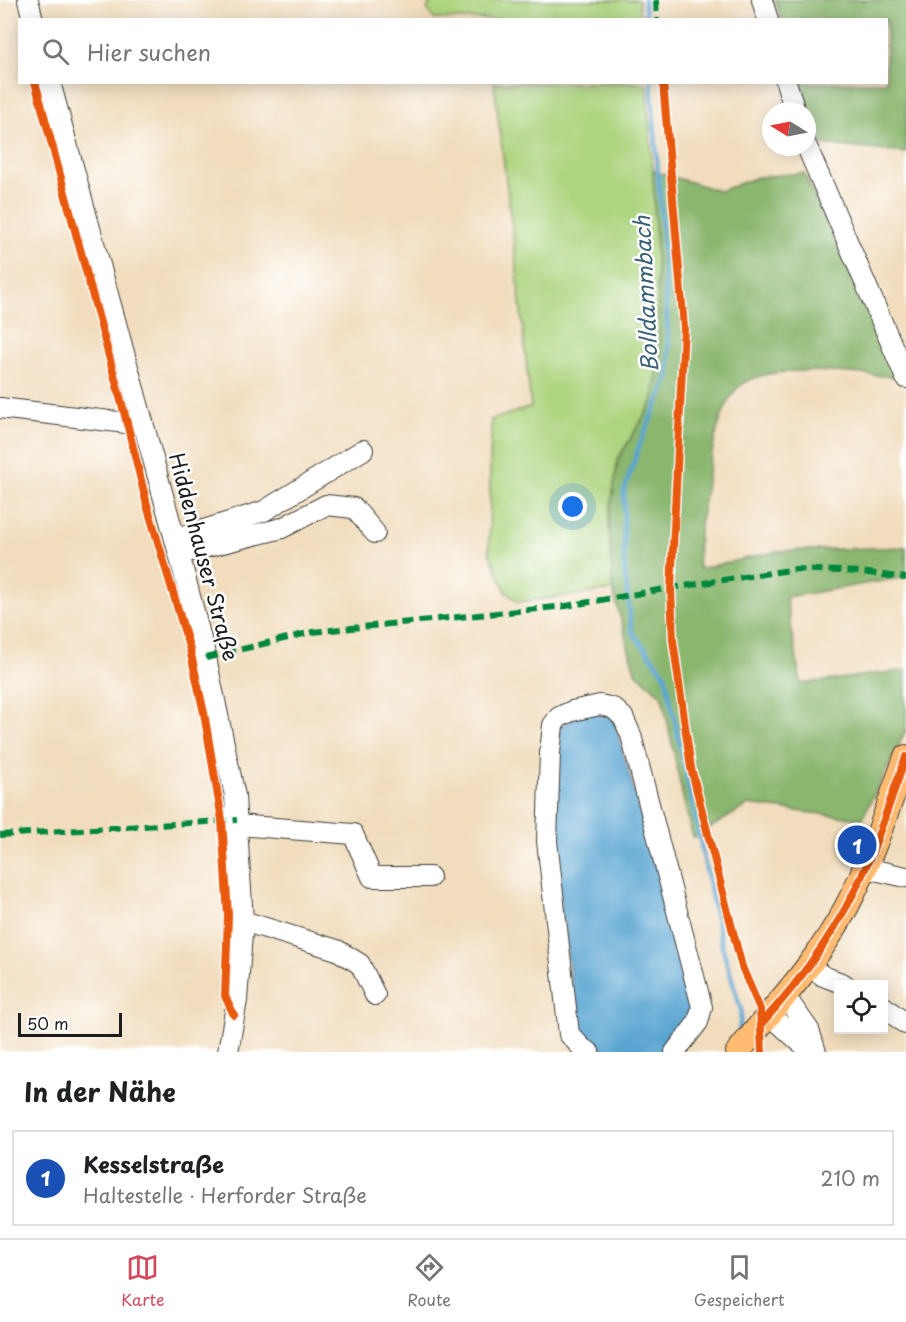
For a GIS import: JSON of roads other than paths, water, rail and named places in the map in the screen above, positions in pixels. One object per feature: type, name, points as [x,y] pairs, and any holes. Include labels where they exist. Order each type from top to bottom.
[{"type":"main road","points":[[738,1052],[809,965],[846,907],[865,868],[906,757]]},
{"type":"street","points":[[28,0],[32,18]]},
{"type":"street","points":[[762,0],[767,18]]},
{"type":"street","name":"Hiddenhauser Straße","points":[[51,84],[177,546],[206,658],[235,796],[243,921],[237,1000],[228,1052]]},
{"type":"street","points":[[787,84],[792,102]]},
{"type":"street","points":[[811,156],[906,378]]},
{"type":"street","points":[[0,408],[143,425]]},
{"type":"street","points":[[177,546],[264,511],[363,450]]},
{"type":"street","points":[[177,546],[282,528],[326,505],[354,508],[375,533]]},
{"type":"street","points":[[589,1052],[569,1034],[547,841],[553,725],[559,717],[572,711],[600,705],[613,708],[623,717],[631,735],[702,1007],[698,1022],[675,1052]]},
{"type":"street","points":[[237,825],[353,834],[372,877],[430,877]]},
{"type":"street","points":[[865,868],[906,877]]},
{"type":"street","points":[[243,921],[337,950],[360,964],[375,994]]},
{"type":"street","points":[[809,965],[823,976],[834,980]]},
{"type":"street","points":[[785,996],[809,1030],[816,1052]]},
{"type":"street","points":[[888,1011],[906,1024]]},
{"type":"street","points":[[765,1019],[811,1052]]},
{"type":"water","points":[[584,711],[613,717],[695,1000],[690,1017],[668,1050],[664,1052],[609,1052],[591,1041],[577,1028],[555,865],[559,727]]},
{"type":"waterway","name":"Bolldammbach","points":[[644,0],[646,18]]},
{"type":"waterway","name":"Bolldammbach","points":[[651,84],[670,374],[640,443],[624,492],[624,565],[632,632],[665,674],[722,946],[741,1010],[739,1037]]},
{"type":"place","name":"Kesselstraße","points":[[857,845]]}]
